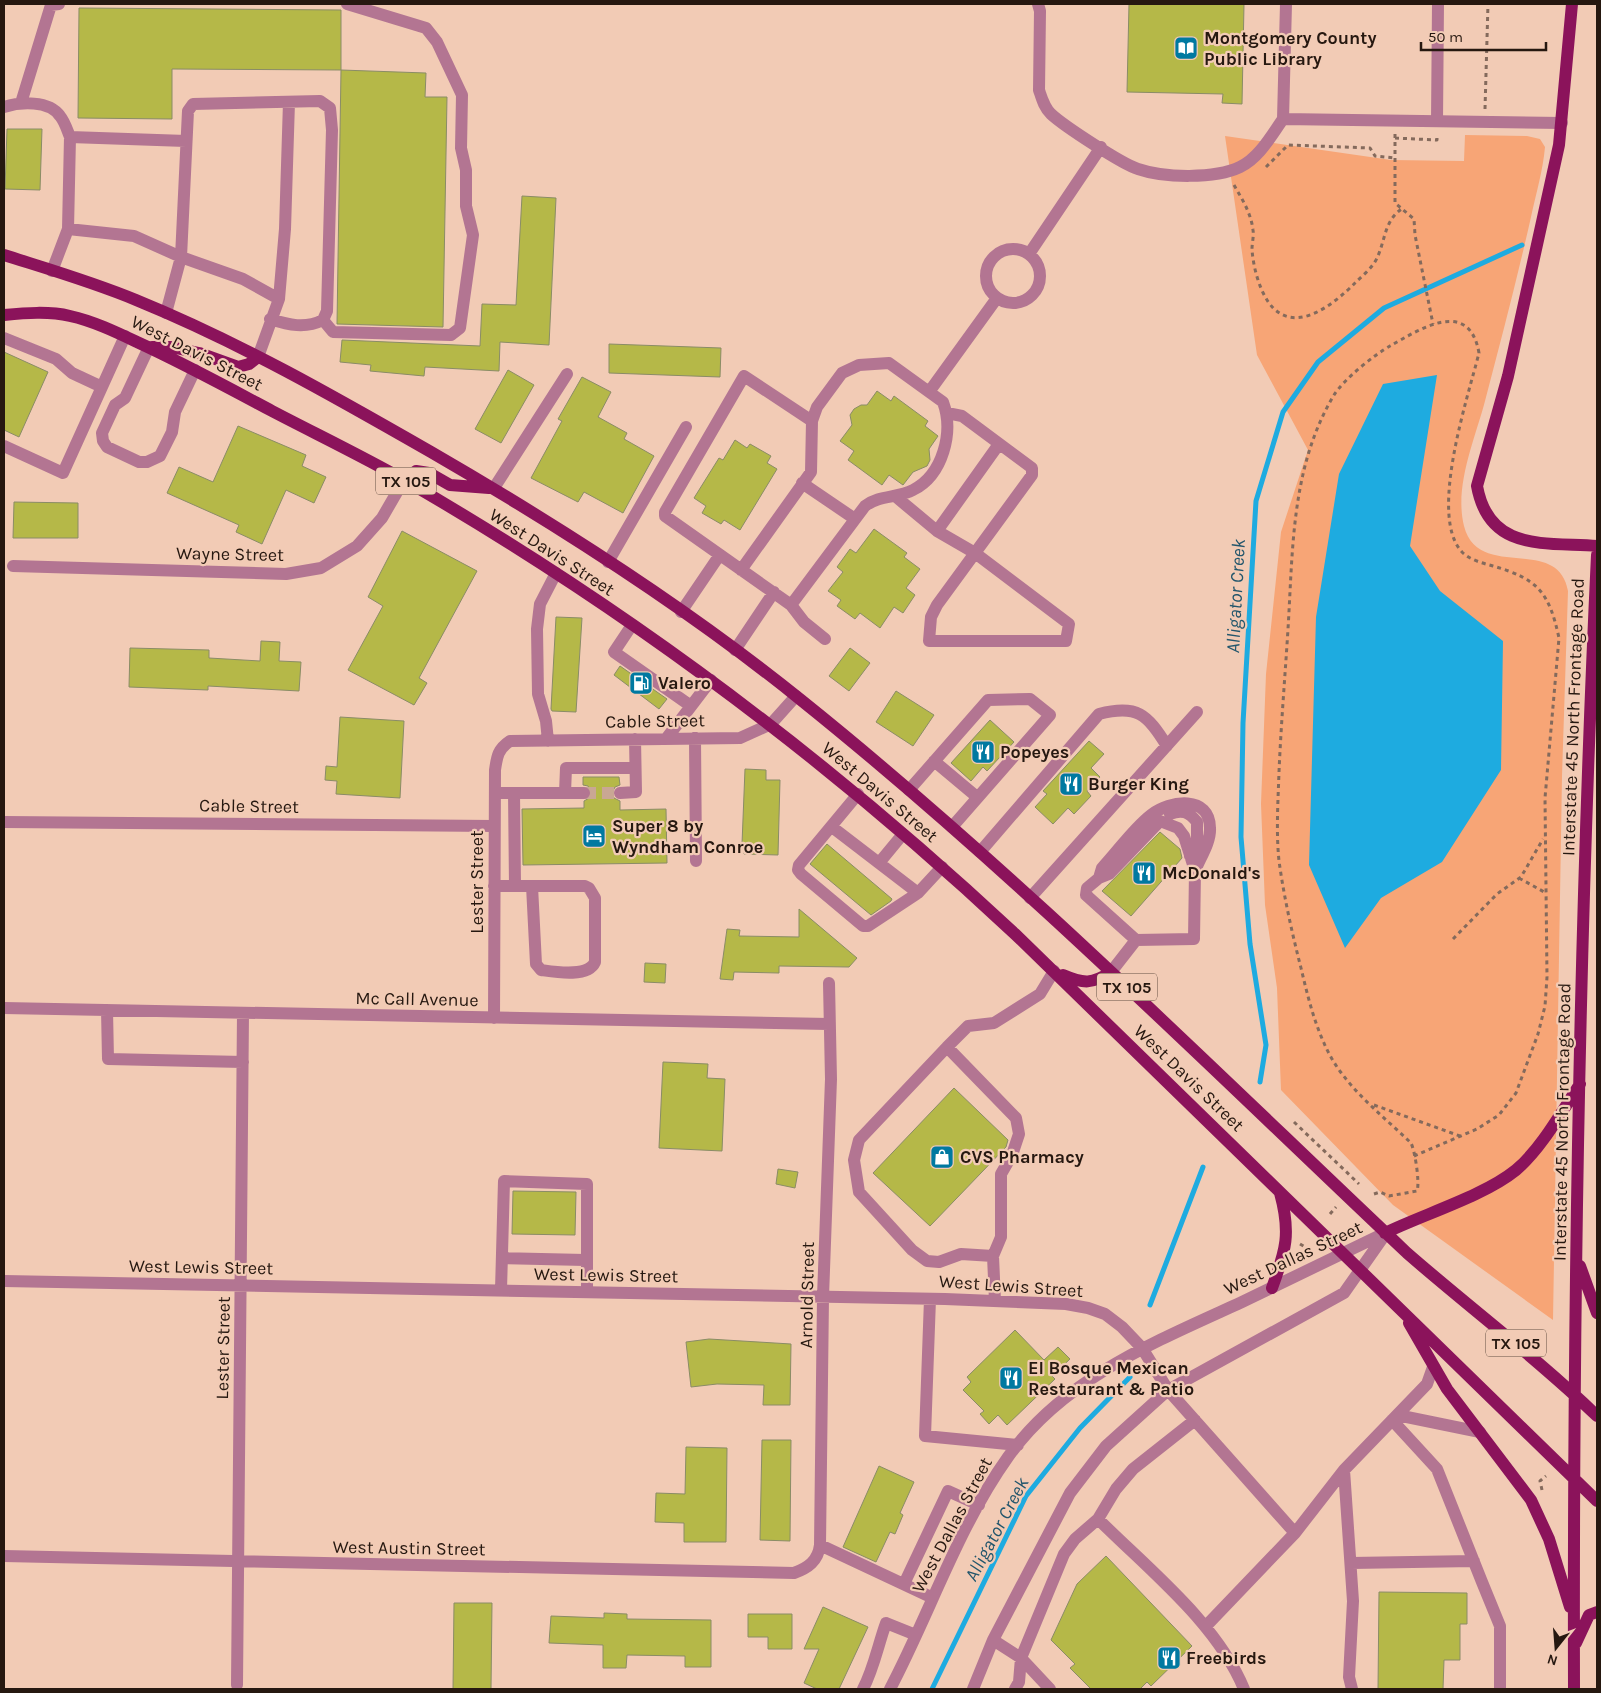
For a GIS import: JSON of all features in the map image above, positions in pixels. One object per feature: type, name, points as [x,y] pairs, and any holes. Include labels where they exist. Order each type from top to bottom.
[{"type":"main road","points":[[1572,4],[1562,123],[1508,376],[1477,486],[1480,502],[1491,520],[1504,533],[1519,540],[1597,546]]},
{"type":"main road","name":"West Davis Street","points":[[4,255],[134,299],[316,386],[494,488],[608,562],[735,650],[796,696],[952,827],[1111,972],[1386,1233],[1453,1294],[1528,1353],[1597,1416]]},
{"type":"main road","name":"West Davis Street","points":[[4,315],[69,315],[125,336],[195,370],[404,480],[556,574],[632,624],[771,724],[858,794],[942,867],[1054,971],[1597,1501]]},
{"type":"main road","points":[[149,347],[172,347],[199,353],[238,367],[249,364],[258,357]]},
{"type":"main road","points":[[404,480],[416,471],[429,473],[450,485],[494,488]]},
{"type":"main road","name":"Interstate 45 North Frontage Road","points":[[1574,1689],[1580,1084],[1586,801],[1597,555]]},
{"type":"main road","points":[[1054,971],[1076,981],[1094,982],[1111,972]]},
{"type":"main road","points":[[1386,1233],[1496,1183],[1517,1169],[1543,1138],[1580,1084]]},
{"type":"main road","points":[[1272,1288],[1283,1258],[1287,1239],[1286,1216],[1279,1191]]},
{"type":"main road","points":[[1577,1256],[1597,1314]]},
{"type":"main road","points":[[1403,1312],[1433,1367],[1531,1500],[1550,1539],[1574,1621]]},
{"type":"main road","points":[[1574,1648],[1589,1615],[1597,1612]]},
{"type":"street","points":[[21,103],[51,6],[59,4]]},
{"type":"street","points":[[323,320],[334,332],[451,335],[460,328],[473,235],[466,206],[466,170],[461,148],[462,95],[437,42],[426,28],[347,4]]},
{"type":"street","points":[[1038,4],[1040,11],[1039,90],[1043,102],[1050,113],[1061,122],[1138,169],[1183,175],[1220,174],[1241,167],[1265,145],[1283,119],[1286,4]]},
{"type":"street","points":[[1437,121],[1438,4]]},
{"type":"street","points":[[166,314],[181,257],[188,111],[193,104],[320,101],[330,108],[330,240],[327,311],[323,320],[314,324],[294,326],[270,319]]},
{"type":"street","points":[[258,357],[278,299],[284,239],[289,102]]},
{"type":"street","points":[[4,107],[21,103],[41,105],[59,114],[70,137],[68,229],[52,270]]},
{"type":"street","points":[[1283,119],[1562,123]]},
{"type":"street","points":[[70,137],[186,141]]},
{"type":"street","points":[[1029,254],[1101,147]]},
{"type":"street","points":[[68,229],[134,236],[181,257],[243,279],[278,299]]},
{"type":"street","points":[[1012,249],[1029,254],[1038,265],[1040,272],[1038,287],[1034,294],[1015,304],[997,298],[987,282],[989,264],[1003,251],[1012,249]]},
{"type":"street","points":[[929,392],[997,298]]},
{"type":"street","points":[[4,446],[63,473],[125,336]]},
{"type":"street","points":[[4,338],[56,359],[72,374],[102,387]]},
{"type":"street","points":[[149,347],[125,398],[115,405],[102,433],[103,441],[107,447],[139,462],[147,462],[160,456],[172,432],[175,412],[195,370]]},
{"type":"street","points":[[741,570],[802,484],[812,466],[812,422],[817,407],[827,391],[842,374],[859,365],[889,363],[943,402],[947,413],[946,442],[942,458],[923,482],[913,490],[870,502],[855,519],[791,605]]},
{"type":"street","points":[[494,488],[567,374]]},
{"type":"street","points":[[812,422],[744,376],[665,512],[667,519],[791,605],[804,622],[825,639]]},
{"type":"street","points":[[895,496],[937,530],[975,554],[1069,624],[1066,641],[929,641],[931,617],[975,554],[1033,471],[1032,468],[962,416],[947,413]]},
{"type":"street","points":[[608,562],[686,427]]},
{"type":"street","points":[[937,530],[999,444]]},
{"type":"street","name":"Wayne Street","points":[[13,566],[286,574],[321,568],[357,546],[382,518],[404,480]]},
{"type":"street","points":[[802,484],[855,519]]},
{"type":"street","points":[[681,612],[719,556]]},
{"type":"street","points":[[548,740],[546,721],[538,694],[538,622],[540,604],[556,574]]},
{"type":"street","points":[[735,650],[774,592]]},
{"type":"street","points":[[632,624],[614,652],[691,706]]},
{"type":"street","points":[[666,739],[711,680]]},
{"type":"street","name":"Cable Street","points":[[500,748],[510,741],[740,738],[771,724],[796,696]]},
{"type":"street","points":[[909,790],[988,700],[1030,699],[1050,715],[952,827]]},
{"type":"street","points":[[980,852],[1099,714],[1130,709],[1146,718],[1167,746]]},
{"type":"street","points":[[1030,898],[1197,712]]},
{"type":"street","points":[[695,738],[696,862]]},
{"type":"street","points":[[620,792],[636,792],[635,739]]},
{"type":"street","name":"Lester Street","points":[[494,1018],[494,770],[500,748]]},
{"type":"street","points":[[934,761],[977,797]]},
{"type":"street","points":[[565,793],[566,768],[635,768]]},
{"type":"street","points":[[494,793],[584,793]]},
{"type":"street","points":[[514,793],[515,886]]},
{"type":"street","points":[[858,794],[799,865],[798,870],[863,926],[868,926],[918,893],[942,867]]},
{"type":"street","points":[[1099,878],[1102,868],[1152,815],[1182,802],[1196,804],[1205,812],[1210,822],[1211,831],[1208,841],[1195,871]]},
{"type":"street","points":[[1160,821],[1178,828],[1184,836],[1190,856],[1195,871],[1194,939],[1136,940],[1086,895],[1087,888],[1099,878],[1109,874],[1160,821],[1178,811],[1186,811],[1197,822],[1197,840],[1190,856]]},
{"type":"street","name":"Cable Street","points":[[4,822],[494,826]]},
{"type":"street","points":[[832,827],[918,893]]},
{"type":"street","points":[[879,863],[903,834]]},
{"type":"street","points":[[494,886],[515,886],[532,886],[585,886],[593,892],[595,898],[595,962],[590,969],[552,972],[541,970],[536,964],[532,886]]},
{"type":"street","points":[[1111,972],[1136,940]]},
{"type":"street","points":[[993,1256],[961,1254],[939,1262],[927,1261],[912,1250],[859,1192],[854,1160],[859,1140],[968,1026],[994,1023],[1040,994],[1054,971]]},
{"type":"street","name":"Arnold Street","points":[[812,1564],[819,1554],[820,1545],[824,1296],[831,1079],[829,983]]},
{"type":"street","name":"Mc Call Avenue","points":[[4,1008],[829,1024]]},
{"type":"street","points":[[107,1010],[108,1059],[243,1062]]},
{"type":"street","name":"Lester Street","points":[[237,1685],[243,1013]]},
{"type":"street","points":[[947,1047],[1016,1118],[1019,1134],[1012,1155],[1001,1174],[1001,1237],[993,1256],[995,1301]]},
{"type":"street","points":[[501,1290],[504,1181],[587,1184],[586,1292]]},
{"type":"street","name":"West Dallas Street","points":[[890,1689],[987,1489],[1033,1426],[1097,1374],[1142,1348],[1386,1233]]},
{"type":"street","name":"West Dallas Street","points":[[973,1689],[993,1640],[1070,1493],[1106,1446],[1168,1390],[1344,1293],[1386,1233]]},
{"type":"street","points":[[502,1258],[585,1260]]},
{"type":"street","name":"West Lewis Street","points":[[4,1281],[824,1296],[1066,1304],[1088,1308],[1105,1314],[1122,1327],[1142,1348],[1168,1390],[1296,1533]]},
{"type":"street","points":[[930,1299],[925,1436],[1018,1445]]},
{"type":"street","points":[[1206,1626],[1296,1533],[1344,1470],[1427,1384],[1433,1367]]},
{"type":"street","points":[[1394,1418],[1480,1432]]},
{"type":"street","points":[[1394,1418],[1437,1469],[1500,1626],[1500,1689]]},
{"type":"street","points":[[1015,1689],[1019,1682],[1021,1658],[1064,1554],[1075,1539],[1098,1519],[1116,1489],[1133,1470],[1195,1420]]},
{"type":"street","points":[[1344,1470],[1353,1601],[1349,1678],[1352,1689]]},
{"type":"street","points":[[904,1584],[948,1491],[979,1505]]},
{"type":"street","points":[[1098,1519],[1206,1626],[1229,1658],[1244,1689]]},
{"type":"street","points":[[820,1545],[933,1598]]},
{"type":"street","name":"West Austin Street","points":[[4,1556],[794,1573],[812,1564]]},
{"type":"street","points":[[1351,1563],[1474,1561]]},
{"type":"street","points":[[863,1689],[873,1669],[876,1649],[886,1623],[916,1635]]},
{"type":"street","points":[[993,1640],[1021,1658],[1050,1689]]},
{"type":"path","points":[[1485,122],[1488,4]]},
{"type":"path","points":[[1396,121],[1395,203],[1414,219],[1415,235],[1433,324]]},
{"type":"path","points":[[1264,169],[1288,145],[1370,148],[1375,156],[1395,158]]},
{"type":"path","points":[[1225,186],[1240,182]]},
{"type":"path","points":[[1233,184],[1250,218],[1253,231],[1252,249],[1260,286],[1280,314],[1292,318],[1306,316],[1324,309],[1349,289],[1376,260],[1391,218],[1403,208]]},
{"type":"path","points":[[1374,1194],[1380,1192],[1389,1196],[1417,1191],[1419,1188],[1411,1143],[1341,1073],[1320,1036],[1289,922],[1279,860],[1278,805],[1282,706],[1296,500],[1304,467],[1335,393],[1385,349],[1433,324],[1446,321],[1458,322],[1469,329],[1477,340],[1479,353],[1450,476],[1447,506],[1452,534],[1462,552],[1478,562],[1515,573],[1530,581],[1545,595],[1555,616],[1559,638],[1546,778],[1544,838],[1546,893],[1545,1006],[1527,1067],[1516,1094],[1506,1109],[1493,1120],[1414,1156]]},
{"type":"path","points":[[1453,939],[1498,894],[1519,878],[1544,838]]},
{"type":"path","points":[[1519,878],[1546,893]]},
{"type":"path","points":[[1371,1104],[1460,1136]]},
{"type":"path","points":[[1294,1122],[1359,1184]]},
{"type":"path","points":[[1330,1214],[1336,1207]]},
{"type":"path","points":[[1294,1241],[1314,1252]]},
{"type":"shaded area","points":[[1465,135],[1527,136],[1540,139],[1545,147],[1543,164],[1515,286],[1467,463],[1462,495],[1462,511],[1464,526],[1472,543],[1485,552],[1500,556],[1534,560],[1550,565],[1561,574],[1568,591],[1562,776],[1553,1320],[1393,1205],[1281,1090],[1277,988],[1265,905],[1261,804],[1266,674],[1281,532],[1308,450],[1257,355],[1225,136],[1391,160],[1464,161]]},
{"type":"water","points":[[1437,375],[1410,546],[1440,591],[1503,641],[1501,770],[1442,862],[1381,898],[1345,948],[1309,865],[1316,617],[1339,474],[1383,384]]},
{"type":"building","name":"Montgomery County Public Library","points":[[1129,4],[1244,4],[1242,104],[1222,103],[1223,94],[1127,92]]},
{"type":"building","points":[[79,8],[341,10],[341,70],[172,69],[172,119],[78,118]]},
{"type":"building","points":[[341,70],[426,73],[425,97],[447,97],[443,327],[337,324]]},
{"type":"building","points":[[7,129],[42,129],[40,190],[5,189]]},
{"type":"building","points":[[522,196],[556,198],[549,345],[500,342],[499,371],[425,367],[424,376],[370,371],[371,365],[340,362],[342,340],[480,346],[482,304],[516,305]]},
{"type":"building","points":[[609,344],[721,348],[720,377],[609,373]]},
{"type":"building","points":[[4,352],[48,372],[19,437],[4,430]]},
{"type":"building","points":[[508,370],[534,385],[501,443],[475,429]]},
{"type":"building","points":[[582,377],[611,392],[598,417],[627,433],[624,439],[654,456],[623,513],[584,492],[578,502],[531,478],[562,421],[558,419]]},
{"type":"building","points":[[877,391],[891,401],[894,396],[928,421],[925,426],[938,436],[929,449],[930,460],[927,466],[913,472],[903,485],[889,475],[882,485],[848,460],[854,451],[840,441],[852,425],[850,415],[854,409],[861,405],[867,405]]},
{"type":"building","points":[[238,426],[306,455],[302,466],[326,477],[314,503],[286,490],[262,544],[236,532],[239,525],[167,493],[179,467],[213,482]]},
{"type":"building","points":[[735,440],[747,448],[750,444],[771,456],[767,463],[777,469],[740,530],[724,520],[721,524],[702,513],[706,506],[694,498],[719,458],[723,460]]},
{"type":"building","points":[[14,502],[78,503],[78,538],[13,538]]},
{"type":"building","points":[[874,529],[907,553],[904,557],[920,569],[906,588],[915,595],[903,613],[894,607],[880,628],[860,613],[855,619],[837,606],[841,600],[828,591],[843,572],[837,567],[850,549],[856,553]]},
{"type":"building","points":[[402,531],[477,571],[419,678],[427,683],[414,705],[348,670],[383,606],[368,597]]},
{"type":"building","points":[[556,617],[582,618],[576,712],[552,711],[551,709]]},
{"type":"building","points":[[261,641],[280,642],[279,661],[301,662],[299,691],[208,686],[208,690],[129,687],[130,648],[209,650],[209,658],[260,661]]},
{"type":"building","points":[[850,648],[870,663],[849,691],[829,676]]},
{"type":"building","points":[[620,666],[667,699],[659,709],[614,675]]},
{"type":"building","points":[[896,691],[934,715],[913,746],[876,722]]},
{"type":"building","points":[[340,717],[404,721],[400,798],[336,794],[337,781],[325,780],[326,766],[337,767]]},
{"type":"building","name":"Popeyes","points":[[990,720],[1014,742],[987,771],[983,767],[971,781],[951,763]]},
{"type":"building","name":"Burger King","points":[[1089,741],[1104,754],[1091,768],[1100,777],[1087,791],[1091,796],[1074,814],[1068,808],[1053,824],[1035,807],[1047,794],[1043,791]]},
{"type":"building","points":[[745,769],[766,770],[766,780],[780,780],[778,855],[744,854],[744,844],[742,844]]},
{"type":"building","name":"Super 8 by Wyndham Conroe","points":[[583,777],[619,777],[620,785],[615,787],[612,793],[614,798],[620,801],[620,810],[666,809],[667,863],[523,865],[522,809],[584,808],[584,801],[591,797],[592,793],[588,786],[583,785]]},
{"type":"building","name":"McDonald's","points":[[1160,832],[1180,849],[1182,858],[1131,916],[1102,891]]},
{"type":"building","points":[[827,844],[892,899],[891,901],[871,915],[810,864]]},
{"type":"building","points":[[799,909],[857,958],[849,967],[779,966],[779,973],[734,972],[733,980],[720,979],[727,929],[740,930],[739,936],[799,937]]},
{"type":"building","points":[[645,963],[666,964],[665,983],[644,982]]},
{"type":"building","points":[[663,1062],[708,1064],[707,1078],[725,1079],[722,1151],[659,1148]]},
{"type":"building","name":"CVS Pharmacy","points":[[954,1088],[1008,1140],[1006,1147],[930,1226],[873,1173]]},
{"type":"building","points":[[778,1169],[798,1172],[795,1188],[776,1184]]},
{"type":"building","points":[[513,1191],[576,1192],[575,1235],[512,1234]]},
{"type":"building","name":"El Bosque Mexican Restaurant & Patio","points":[[1015,1330],[1044,1360],[1058,1347],[1070,1359],[1052,1376],[1055,1379],[1007,1425],[998,1415],[989,1424],[980,1414],[984,1411],[963,1390],[971,1382],[967,1377]]},
{"type":"building","points":[[709,1339],[791,1344],[790,1405],[763,1405],[764,1385],[717,1384],[691,1387],[686,1342]]},
{"type":"building","points":[[762,1440],[791,1440],[790,1541],[760,1540]]},
{"type":"building","points":[[686,1447],[727,1448],[726,1542],[684,1542],[684,1523],[655,1522],[656,1493],[685,1494]]},
{"type":"building","points":[[879,1466],[914,1482],[900,1513],[903,1515],[895,1534],[890,1532],[876,1562],[843,1547]]},
{"type":"building","points":[[1106,1556],[1192,1646],[1151,1686],[1147,1682],[1140,1689],[1091,1689],[1070,1668],[1075,1664],[1051,1640],[1077,1584]]},
{"type":"building","points":[[1379,1592],[1467,1593],[1467,1624],[1460,1624],[1460,1660],[1444,1660],[1443,1689],[1378,1689]]},
{"type":"building","points":[[454,1603],[492,1603],[491,1689],[453,1689]]},
{"type":"building","points":[[823,1607],[868,1627],[839,1689],[817,1689],[804,1683],[819,1649],[804,1649]]},
{"type":"building","points":[[604,1613],[627,1614],[627,1619],[711,1620],[711,1667],[685,1667],[685,1656],[627,1655],[626,1668],[603,1668],[603,1645],[549,1643],[551,1616],[604,1618]]},
{"type":"building","points":[[748,1614],[792,1614],[792,1649],[768,1649],[768,1637],[748,1637]]},
{"type":"waterway","name":"Alligator Creek","points":[[1260,1082],[1266,1045],[1250,944],[1241,837],[1243,723],[1256,501],[1283,412],[1318,362],[1384,308],[1522,245]]},
{"type":"waterway","name":"Alligator Creek","points":[[1150,1305],[1203,1167]]},
{"type":"waterway","name":"Alligator Creek","points":[[932,1689],[1026,1496],[1080,1428],[1130,1377]]},
{"type":"tunnel","points":[[584,793],[620,793]]},
{"type":"place","name":"Montgomery County Public Library","points":[[1186,48]]},
{"type":"place","name":"Valero","points":[[641,683]]},
{"type":"place","name":"Popeyes","points":[[983,752]]},
{"type":"place","name":"Burger King","points":[[1071,784]]},
{"type":"place","name":"Super 8 by Wyndham Conroe","points":[[594,836]]},
{"type":"place","name":"McDonald's","points":[[1144,873]]},
{"type":"place","name":"CVS Pharmacy","points":[[942,1157]]},
{"type":"place","name":"El Bosque Mexican Restaurant & Patio","points":[[1011,1378]]},
{"type":"place","name":"Freebirds","points":[[1169,1658]]}]
